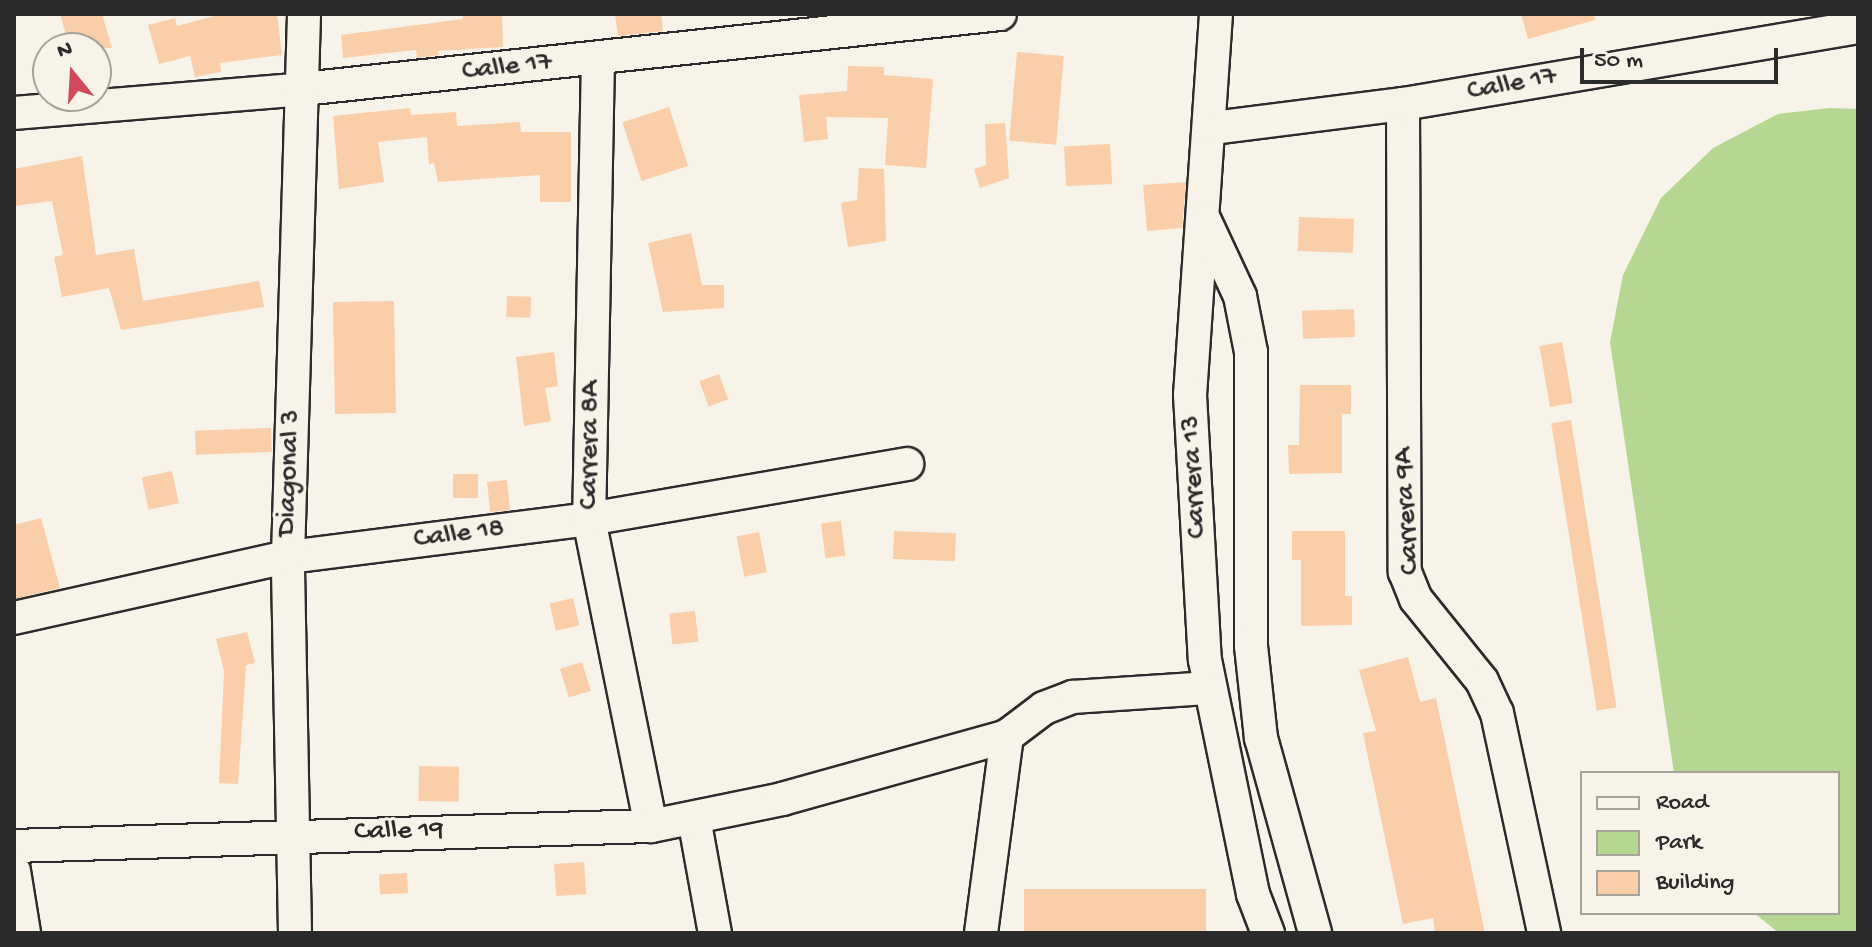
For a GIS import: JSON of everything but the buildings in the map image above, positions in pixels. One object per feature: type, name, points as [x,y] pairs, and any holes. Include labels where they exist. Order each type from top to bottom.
[{"type":"street","name":"Diagonal 3","points":[[295,933],[288,557],[304,14]]},
{"type":"street","name":"Calle 17","points":[[14,113],[303,89],[1000,14]]},
{"type":"street","name":"Carrera 13","points":[[1216,14],[1212,128],[1190,395],[1210,688],[1253,894],[1268,933]]},
{"type":"street","name":"Calle 17","points":[[1212,128],[1403,104],[1852,23]]},
{"type":"street","name":"Carrera 8A","points":[[598,58],[589,519],[651,826]]},
{"type":"street","name":"Carrera 9A","points":[[1403,104],[1405,572],[1416,599],[1482,681],[1497,713],[1544,933]]},
{"type":"street","points":[[1204,220],[1240,296],[1251,352],[1251,646],[1261,738],[1315,933]]},
{"type":"street","name":"Calle 18","points":[[14,618],[288,557],[589,519],[907,464]]},
{"type":"street","points":[[981,933],[1007,736],[1044,708],[1073,697],[1210,688]]},
{"type":"street","name":"Calle 19","points":[[14,846],[651,826],[782,799],[1007,736]]},
{"type":"street","points":[[694,818],[715,933]]},
{"type":"street","points":[[14,871],[24,933]]},
{"type":"green space","points":[[1829,108],[1858,109],[1858,933],[1779,933],[1756,915],[1840,915],[1840,771],[1674,771],[1610,342],[1623,275],[1661,198],[1713,148],[1778,114]]}]
